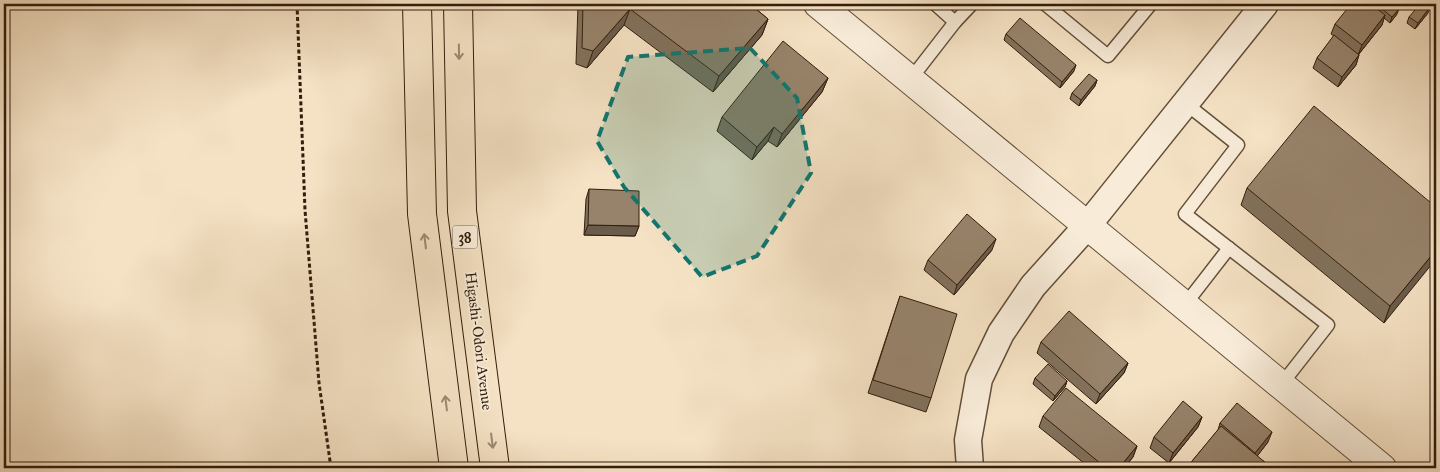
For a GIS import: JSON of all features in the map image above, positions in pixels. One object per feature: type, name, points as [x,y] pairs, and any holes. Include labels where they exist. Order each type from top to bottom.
[{"type":"highway","points":[[417,4],[422,214],[454,468]]},
{"type":"highway","name":"Higashi-Odori Avenue","points":[[458,4],[462,211],[495,468]]},
{"type":"street","points":[[818,4],[1382,468]]},
{"type":"street","points":[[970,468],[968,440],[979,380],[1001,333],[1033,286],[1087,226],[1265,4]]},
{"type":"lane","points":[[935,4],[955,22]]},
{"type":"lane","points":[[910,80],[955,22],[972,4]]},
{"type":"lane","points":[[1045,4],[1108,56],[1150,4]]},
{"type":"lane","points":[[1185,103],[1238,144],[1185,214],[1328,325],[1281,385]]},
{"type":"lane","points":[[1184,306],[1229,248]]},
{"type":"path","points":[[297,4],[305,210],[319,382],[331,468]]},
{"type":"highlighted area","points":[[750,48],[797,98],[811,173],[757,256],[702,277],[624,187],[597,141],[628,57]]},
{"type":"building","points":[[583,4],[750,4],[768,19],[719,76],[630,9],[593,51],[582,48]]},
{"type":"building","points":[[1351,4],[1371,4],[1385,15],[1362,45],[1335,24]]},
{"type":"building","points":[[1376,4],[1394,4],[1399,9],[1392,17]]},
{"type":"building","points":[[1420,4],[1426,4],[1430,7],[1418,23],[1409,17]]},
{"type":"building","points":[[1020,18],[1076,65],[1062,82],[1006,34]]},
{"type":"building","points":[[1334,35],[1359,55],[1342,77],[1317,58]]},
{"type":"building","points":[[783,41],[828,78],[782,134],[774,127],[757,147],[722,117]]},
{"type":"building","points":[[1089,74],[1097,80],[1081,100],[1072,93]]},
{"type":"building","points":[[1314,106],[1436,207],[1436,250],[1390,306],[1247,188]]},
{"type":"building","points":[[589,189],[639,191],[639,226],[588,225]]},
{"type":"building","points":[[967,214],[996,239],[957,285],[928,260]]},
{"type":"building","points":[[900,296],[957,314],[931,398],[873,380]]},
{"type":"building","points":[[1069,311],[1128,363],[1100,394],[1041,342]]},
{"type":"building","points":[[1048,364],[1067,381],[1055,396],[1035,378]]},
{"type":"building","points":[[1066,388],[1137,446],[1119,468],[1106,468],[1043,416]]},
{"type":"building","points":[[1183,401],[1202,417],[1173,453],[1154,437]]},
{"type":"building","points":[[1237,403],[1272,432],[1255,453],[1220,423]]},
{"type":"building","points":[[1221,426],[1272,468],[1191,468],[1188,466]]}]
